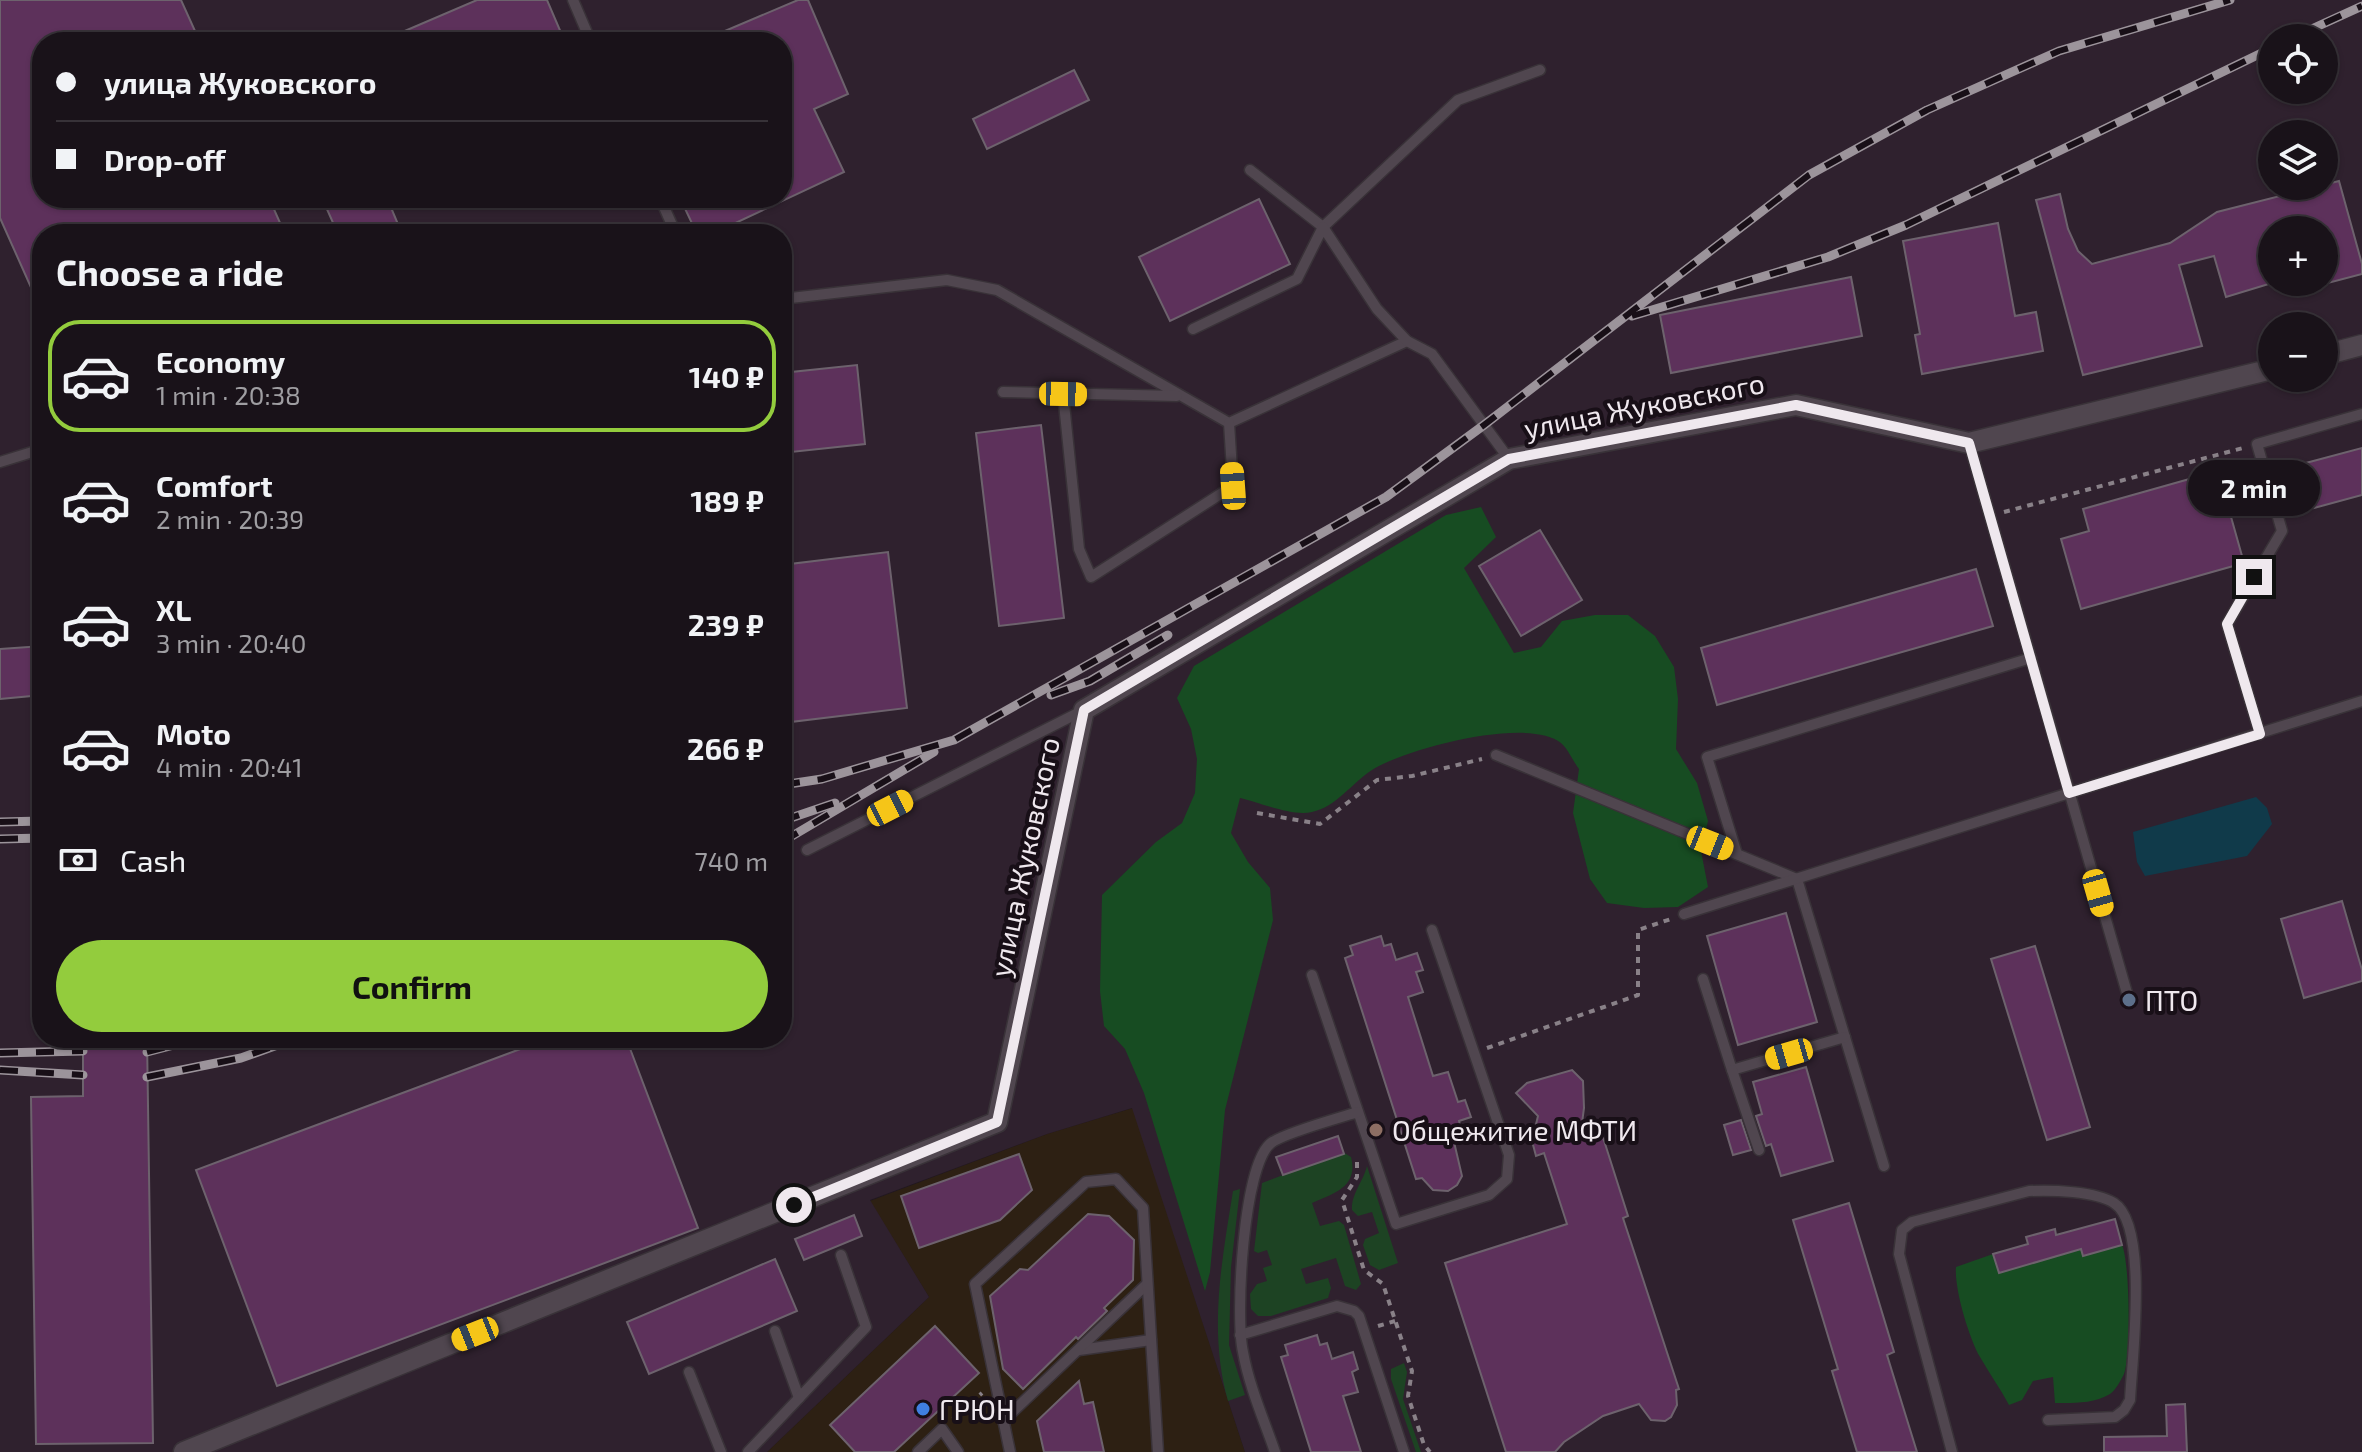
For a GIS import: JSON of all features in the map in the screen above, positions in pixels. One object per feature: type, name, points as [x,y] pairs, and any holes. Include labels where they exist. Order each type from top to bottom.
[{"type":"street","points":[[2338,351],[2362,345]]},
{"type":"street","name":"улица Жуковского","points":[[184,1452],[997,1122],[1084,710],[1509,459],[1796,405],[1969,443],[2258,372]]},
{"type":"lane","points":[[573,0],[587,32]]},
{"type":"lane","points":[[1193,329],[1297,279],[1323,227],[1458,100],[1540,70]]},
{"type":"lane","points":[[1250,170],[1323,227],[1377,309],[1407,341],[1432,354],[1509,459]]},
{"type":"lane","points":[[792,298],[947,280],[997,290],[1229,423]]},
{"type":"lane","points":[[1229,423],[1407,341]]},
{"type":"lane","points":[[1003,392],[1182,396]]},
{"type":"lane","points":[[1063,394],[1079,549],[1091,577],[1233,486],[1229,423]]},
{"type":"lane","points":[[2260,734],[2227,624],[2282,531],[2257,444],[2362,414]]},
{"type":"lane","points":[[1969,443],[2129,1000]]},
{"type":"lane","points":[[0,462],[32,452]]},
{"type":"lane","points":[[1737,854],[1707,757],[2031,658]]},
{"type":"lane","points":[[1684,914],[2362,701]]},
{"type":"lane","points":[[807,850],[1084,710]]},
{"type":"lane","points":[[1496,755],[1797,879]]},
{"type":"lane","points":[[1797,879],[1884,1166]]},
{"type":"lane","points":[[1312,975],[1396,1224],[1489,1195],[1507,1179],[1509,1155],[1432,930]]},
{"type":"lane","points":[[1703,979],[1759,1150]]},
{"type":"lane","points":[[1732,1070],[1845,1037]]},
{"type":"lane","points":[[1275,1452],[1243,1354],[1240,1335],[1241,1272],[1252,1188],[1262,1153],[1272,1142],[1358,1112]]},
{"type":"lane","points":[[1010,1452],[975,1284],[1086,1182],[1116,1179],[1143,1208],[1158,1452]]},
{"type":"lane","points":[[1952,1452],[1899,1254],[1902,1230],[1912,1222],[2029,1191],[2049,1190],[2102,1197],[2117,1204],[2124,1214],[2131,1228],[2135,1260],[2130,1400],[2115,1417],[2048,1420]]},
{"type":"lane","points":[[748,1452],[866,1327],[841,1255]]},
{"type":"lane","points":[[1003,1421],[1147,1284]]},
{"type":"lane","points":[[1240,1335],[1337,1306],[1354,1311],[1359,1316],[1404,1452]]},
{"type":"lane","points":[[775,1331],[799,1398]]},
{"type":"lane","points":[[1077,1350],[1151,1340]]},
{"type":"lane","points":[[689,1372],[721,1452]]},
{"type":"lane","points":[[918,1452],[942,1429],[958,1452]]},
{"type":"path","points":[[1990,516],[2257,444]]},
{"type":"path","points":[[1257,813],[1320,824],[1377,780],[1412,776],[1496,755]]},
{"type":"path","points":[[1474,1053],[1638,995],[1638,930],[1684,914]]},
{"type":"path","points":[[1357,1159],[1357,1177],[1342,1200],[1364,1270],[1383,1284],[1412,1371],[1408,1396],[1424,1445],[1430,1452]]},
{"type":"path","points":[[1372,1328],[1395,1321]]},
{"type":"path","points":[[942,1429],[995,1381]]},
{"type":"shaded area","points":[[0,0],[2362,0],[2362,1452],[1245,1452],[1132,1108],[1047,1134],[870,1200],[929,1297],[767,1452],[0,1452]]},
{"type":"shaded area","points":[[1133,1108],[1245,1452],[767,1452],[929,1297],[870,1201],[1047,1134]]},
{"type":"green space","points":[[1481,507],[1496,537],[1464,568],[1514,653],[1541,647],[1562,621],[1595,615],[1628,615],[1655,636],[1674,667],[1678,699],[1676,749],[1697,783],[1708,821],[1701,851],[1708,887],[1678,907],[1644,908],[1607,903],[1590,879],[1573,813],[1579,769],[1561,743],[1545,736],[1495,734],[1466,738],[1411,753],[1372,770],[1336,800],[1312,812],[1286,811],[1240,798],[1231,833],[1248,862],[1270,888],[1273,920],[1225,1110],[1210,1272],[1205,1291],[1144,1093],[1125,1049],[1104,1026],[1100,991],[1102,895],[1156,842],[1182,823],[1195,793],[1197,759],[1191,729],[1177,698],[1194,666],[1446,515]]},
{"type":"green space","points":[[1343,1152],[1351,1157],[1348,1182],[1336,1192],[1312,1203],[1320,1226],[1339,1221],[1344,1225],[1361,1284],[1356,1290],[1345,1286],[1336,1258],[1301,1269],[1306,1284],[1328,1278],[1331,1288],[1328,1298],[1271,1316],[1258,1316],[1251,1309],[1250,1294],[1257,1284],[1267,1281],[1263,1268],[1272,1265],[1267,1250],[1254,1251],[1262,1183]]},
{"type":"green space","points":[[1367,1166],[1398,1263],[1379,1270],[1370,1265],[1363,1245],[1365,1239],[1379,1233],[1372,1212],[1358,1216],[1352,1210],[1353,1199]]},
{"type":"green space","points":[[1240,1189],[1231,1267],[1229,1345],[1245,1395],[1228,1401],[1219,1348],[1219,1296],[1233,1191]]},
{"type":"green space","points":[[2122,1245],[2129,1330],[2124,1374],[2116,1388],[2097,1400],[2055,1403],[2053,1377],[2033,1381],[2022,1400],[2009,1405],[1971,1338],[1960,1300],[1956,1267],[1993,1254],[1999,1273],[2081,1249],[2084,1256]]},
{"type":"green space","points":[[1404,1363],[1407,1372],[1403,1399],[1421,1452],[1416,1452],[1391,1379],[1391,1369]]},
{"type":"water","points":[[2256,797],[2267,808],[2272,824],[2247,856],[2145,876],[2137,862],[2133,832]]},
{"type":"building","points":[[0,0],[181,0],[195,32],[32,32],[32,208],[273,208],[281,224],[32,224],[32,290],[0,218]]},
{"type":"building","points":[[477,0],[547,0],[561,32],[402,32]]},
{"type":"building","points":[[798,0],[808,0],[848,94],[814,109],[844,172],[792,196],[792,32],[723,32]]},
{"type":"building","points":[[1074,70],[1089,100],[987,149],[973,119]]},
{"type":"building","points":[[2338,181],[2362,264],[2362,274],[2338,280],[2338,216],[2258,216],[2258,287],[2226,297],[2214,256],[2179,265],[2202,346],[2083,375],[2036,200],[2060,194],[2068,229],[2078,251],[2092,264],[2170,243],[2217,212],[2264,200],[2338,200]]},
{"type":"building","points":[[1259,199],[1290,264],[1170,321],[1139,257]]},
{"type":"building","points":[[326,208],[391,208],[398,224],[334,224]]},
{"type":"building","points":[[685,208],[767,208],[733,224],[692,224]]},
{"type":"building","points":[[1998,223],[2015,316],[2036,312],[2043,351],[1922,374],[1915,335],[1920,334],[1903,241]]},
{"type":"building","points":[[1851,277],[1862,336],[1671,373],[1660,315]]},
{"type":"building","points":[[857,365],[865,444],[792,452],[792,372]]},
{"type":"building","points":[[1041,425],[1064,618],[999,626],[976,433]]},
{"type":"building","points":[[2362,448],[2362,495],[2314,508],[2302,464]]},
{"type":"building","points":[[2200,476],[2206,496],[2224,492],[2244,563],[2081,609],[2061,539],[2089,531],[2083,509]]},
{"type":"building","points":[[1540,530],[1582,600],[1521,636],[1479,566]]},
{"type":"building","points":[[888,552],[907,708],[792,722],[792,564]]},
{"type":"building","points":[[1976,569],[1993,626],[1717,705],[1701,648]]},
{"type":"building","points":[[32,647],[32,696],[0,699],[0,649]]},
{"type":"building","points":[[2342,901],[2362,970],[2362,981],[2304,998],[2281,919]]},
{"type":"building","points":[[1786,913],[1817,1022],[1738,1045],[1707,936]]},
{"type":"building","points":[[1381,936],[1384,946],[1391,944],[1396,960],[1417,953],[1423,970],[1416,972],[1423,992],[1408,997],[1433,1076],[1448,1072],[1458,1102],[1465,1100],[1471,1117],[1459,1121],[1464,1139],[1454,1142],[1462,1176],[1457,1185],[1448,1191],[1433,1190],[1422,1178],[1416,1179],[1345,958],[1353,955],[1350,946]]},
{"type":"building","points":[[2035,946],[2090,1127],[2047,1140],[1991,959]]},
{"type":"building","points":[[83,1048],[147,1048],[153,1443],[36,1444],[31,1097],[83,1096]]},
{"type":"building","points":[[523,1048],[630,1048],[698,1228],[277,1386],[196,1170]]},
{"type":"building","points":[[1806,1067],[1833,1161],[1781,1176],[1771,1144],[1766,1146],[1756,1116],[1762,1114],[1753,1082]]},
{"type":"building","points":[[1572,1070],[1583,1081],[1584,1108],[1580,1138],[1601,1131],[1628,1216],[1623,1218],[1679,1389],[1676,1390],[1677,1405],[1665,1421],[1651,1420],[1639,1404],[1603,1416],[1564,1442],[1555,1452],[1506,1452],[1445,1263],[1567,1224],[1544,1153],[1536,1156],[1532,1141],[1538,1116],[1516,1093],[1527,1083]]},
{"type":"building","points":[[1741,1120],[1751,1150],[1733,1155],[1724,1125]]},
{"type":"building","points":[[1338,1136],[1344,1154],[1283,1175],[1276,1157]]},
{"type":"building","points":[[1019,1154],[1032,1190],[1000,1220],[919,1248],[901,1196]]},
{"type":"building","points":[[1849,1203],[1894,1352],[1887,1355],[1917,1452],[1857,1452],[1832,1371],[1838,1369],[1793,1220]]},
{"type":"building","points":[[1088,1214],[1109,1216],[1134,1240],[1133,1280],[1104,1308],[1107,1311],[1023,1389],[1003,1369],[990,1296],[1020,1269],[1028,1270]]},
{"type":"building","points":[[854,1215],[862,1236],[804,1260],[795,1239]]},
{"type":"building","points":[[2115,1219],[2122,1245],[2083,1256],[2081,1249],[1999,1273],[1993,1254],[2028,1244],[2026,1237],[2055,1229],[2056,1235]]},
{"type":"building","points":[[775,1259],[797,1311],[649,1374],[627,1322]]},
{"type":"building","points":[[935,1326],[979,1373],[894,1452],[855,1452],[830,1425]]},
{"type":"building","points":[[1317,1335],[1320,1345],[1327,1343],[1332,1359],[1353,1352],[1358,1369],[1352,1372],[1358,1392],[1343,1396],[1361,1452],[1311,1452],[1281,1357],[1288,1355],[1285,1345]]},
{"type":"building","points":[[1079,1381],[1084,1404],[1093,1402],[1104,1452],[1044,1452],[1037,1421]]},
{"type":"building","points":[[2185,1404],[2187,1452],[2104,1452],[2104,1437],[2167,1436],[2166,1405]]},
{"type":"railway","points":[[792,784],[822,779],[954,740],[1386,497],[1809,175],[1927,110],[2059,51],[2230,0]]},
{"type":"railway","points":[[2323,24],[2362,6]]},
{"type":"railway","points":[[1632,316],[1828,257],[1906,225],[2258,55]]},
{"type":"railway","points":[[1051,695],[1090,681],[1168,635]]},
{"type":"railway","points":[[792,836],[934,752]]},
{"type":"railway","points":[[792,818],[835,803]]},
{"type":"railway","points":[[0,822],[32,821]]},
{"type":"railway","points":[[0,839],[32,838]]},
{"type":"railway","points":[[147,1052],[162,1048]]},
{"type":"railway","points":[[147,1077],[241,1058],[269,1048]]},
{"type":"railway","points":[[0,1053],[83,1051]]},
{"type":"railway","points":[[0,1070],[83,1075]]},
{"type":"place","name":"ПТО","points":[[2129,1000]]},
{"type":"place","name":"Общежитие МФТИ","points":[[1376,1130]]},
{"type":"place","name":"ГРЮН","points":[[923,1409]]},
{"type":"route","points":[[794,1205],[997,1122],[1084,710],[1509,459],[1796,405],[1969,443],[2069,793],[2260,734],[2227,624],[2254,577]]}]
